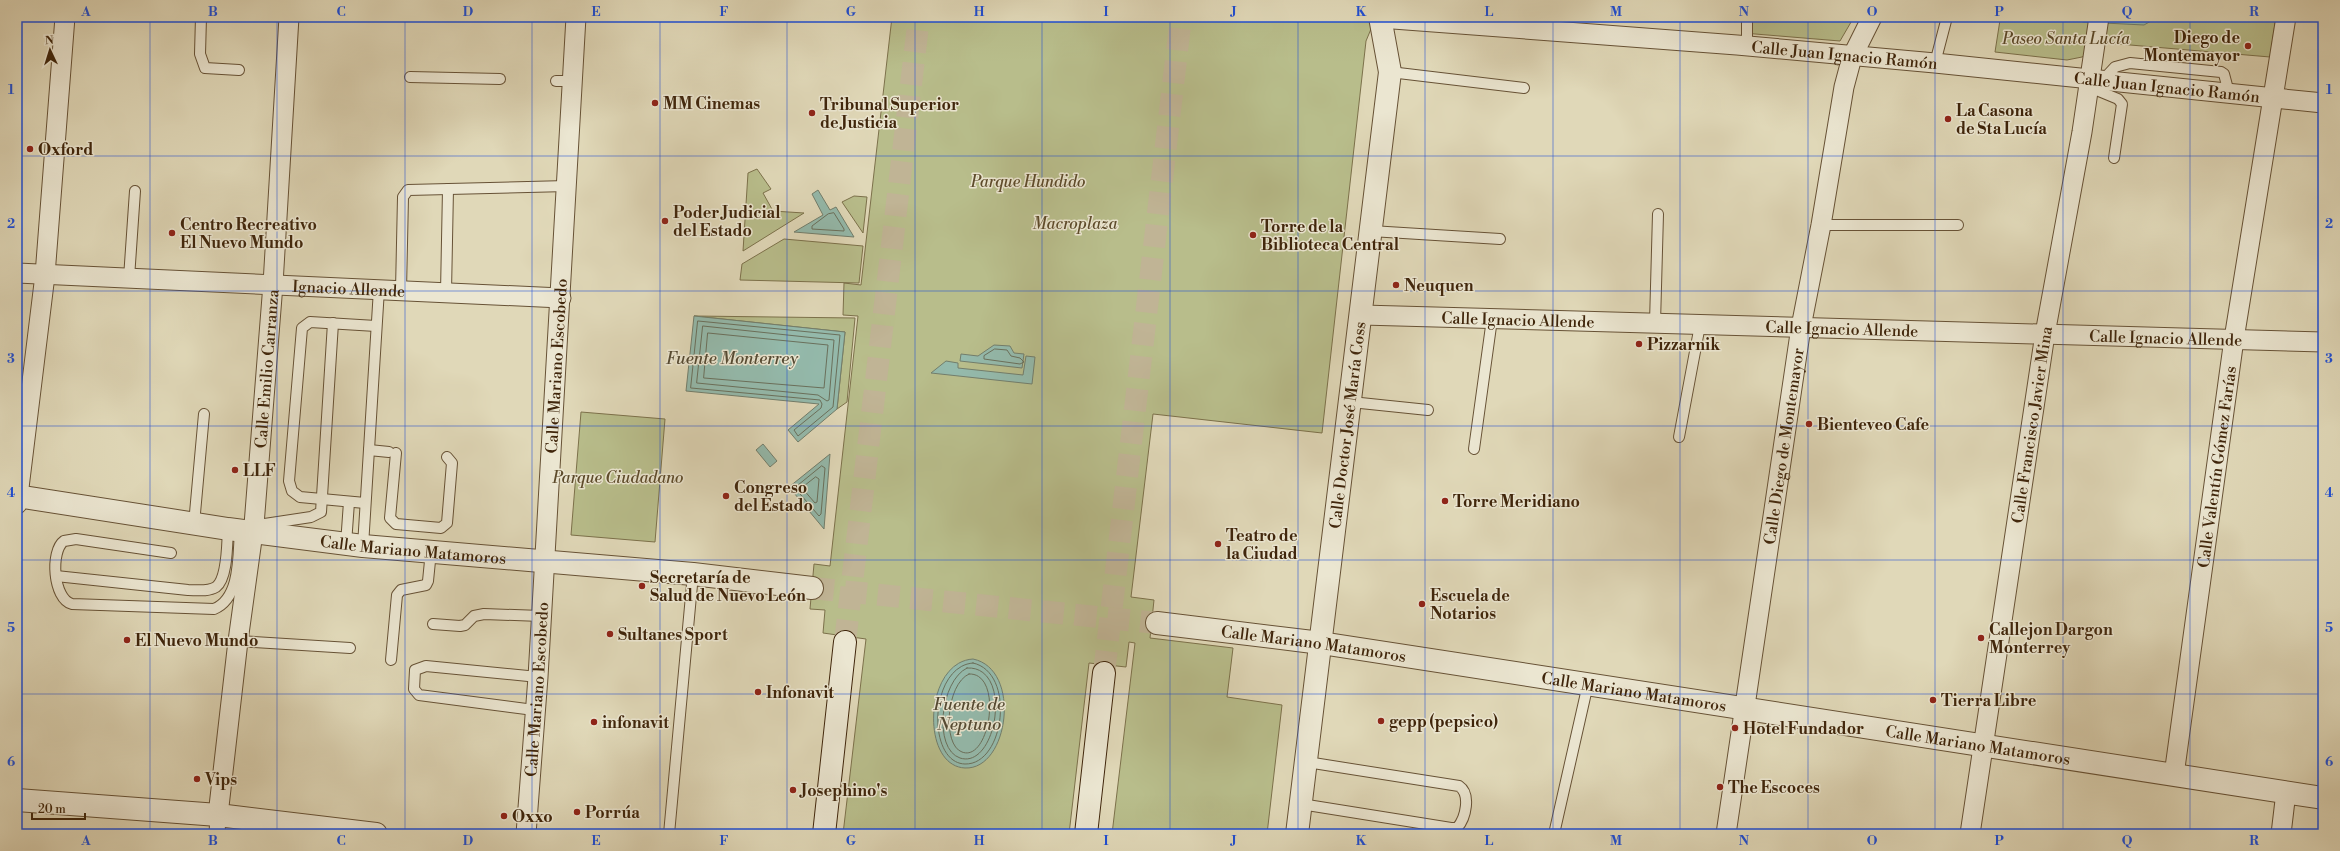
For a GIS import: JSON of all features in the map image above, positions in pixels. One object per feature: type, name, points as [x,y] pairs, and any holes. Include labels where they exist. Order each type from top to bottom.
[{"type":"street","points":[[17,499],[45,275],[65,17]]},
{"type":"street","name":"Calle Emilio Carranza","points":[[218,824],[238,641],[244,529],[273,284],[289,17]]},
{"type":"street","name":"Calle Mariano Escobedo","points":[[526,834],[534,710],[538,677],[567,186],[564,81],[576,17]]},
{"type":"street","name":"Calle Juan Ignacio Ramón","points":[[1375,17],[1746,46],[1852,57],[1935,63],[2094,83],[2230,93],[2323,103]]},
{"type":"street","name":"Calle Doctor José María Coss","points":[[1297,834],[1362,315],[1390,72],[1375,17]]},
{"type":"street","name":"Calle Diego de Montemayor","points":[[1726,834],[1801,328],[1821,225],[1844,87],[1852,57],[1872,17]]},
{"type":"street","name":"Calle Francisco Javier Mina","points":[[1970,834],[2045,334],[2094,83],[2098,17]]},
{"type":"street","name":"Calle Valentín Gómez Farías","points":[[2174,775],[2234,339],[2286,17]]},
{"type":"street","name":"Ignacio Allende","points":[[17,273],[561,298]]},
{"type":"street","name":"Calle Ignacio Allende","points":[[1362,315],[2323,342]]},
{"type":"street","name":"Calle Mariano Matamoros","points":[[17,499],[354,545],[693,574],[812,588]]},
{"type":"street","name":"Calle Mariano Matamoros","points":[[1157,623],[1321,643],[1984,747],[2323,798]]},
{"type":"street","points":[[824,834],[845,642]]},
{"type":"street","points":[[1086,834],[1104,674]]},
{"type":"street","points":[[2281,834],[2286,792]]},
{"type":"street","points":[[17,800],[218,824],[376,834]]},
{"type":"lane","points":[[201,17],[200,54],[205,68],[239,70]]},
{"type":"lane","points":[[1746,46],[1748,17]]},
{"type":"lane","points":[[1935,63],[1946,17]]},
{"type":"lane","points":[[1390,72],[1524,88]]},
{"type":"lane","points":[[410,77],[500,79]]},
{"type":"lane","points":[[2094,83],[2118,99],[2122,104],[2114,158]]},
{"type":"lane","points":[[402,290],[404,194],[412,189],[567,186]]},
{"type":"lane","points":[[446,292],[448,189]]},
{"type":"lane","points":[[129,278],[135,191]]},
{"type":"lane","points":[[1655,323],[1658,214]]},
{"type":"lane","points":[[1821,225],[1958,225]]},
{"type":"lane","points":[[1371,231],[1500,239]]},
{"type":"lane","points":[[354,545],[365,503],[379,289]]},
{"type":"lane","points":[[1474,449],[1492,319]]},
{"type":"lane","points":[[365,503],[300,497],[292,491],[289,481],[302,328],[310,322],[376,326]]},
{"type":"lane","points":[[244,529],[315,517],[320,512],[323,499],[334,323]]},
{"type":"lane","points":[[1679,437],[1700,325]]},
{"type":"lane","points":[[1351,402],[1428,410]]},
{"type":"lane","points":[[194,524],[204,414]]},
{"type":"lane","points":[[369,450],[393,452],[390,518],[396,524],[441,528],[447,523],[452,463],[447,458]]},
{"type":"lane","points":[[349,502],[354,545]]},
{"type":"lane","points":[[56,576],[188,590],[209,590],[219,583],[244,529]]},
{"type":"lane","points":[[171,553],[70,540],[60,544],[58,549],[56,576],[61,597],[72,604],[214,609],[224,605],[229,599],[235,578],[244,529]]},
{"type":"lane","points":[[391,660],[397,596],[401,590],[426,585],[428,581],[431,551]]},
{"type":"lane","points":[[669,834],[693,574]]},
{"type":"lane","points":[[433,624],[460,626],[465,624],[474,616],[484,614],[541,616]]},
{"type":"lane","points":[[238,641],[350,648]]},
{"type":"lane","points":[[534,710],[419,695],[414,689],[415,670],[426,666],[538,677]]},
{"type":"lane","points":[[1554,834],[1588,684]]},
{"type":"lane","points":[[1301,804],[1457,828],[1461,824],[1467,797],[1464,790],[1459,786],[1307,762]]},
{"type":"green space","name":"Macroplaza","points":[[892,17],[1376,17],[1366,41],[1322,433],[1153,414],[1131,597],[1154,600],[1150,638],[1233,648],[1227,697],[1282,705],[1267,834],[1112,834],[1135,643],[1129,642],[1126,667],[1089,663],[1069,834],[843,834],[866,639],[823,633],[825,610],[810,609],[814,564],[830,566],[858,316],[843,315],[844,283],[861,285]]},
{"type":"green space","points":[[1744,17],[1854,17],[1840,41],[1743,33]]},
{"type":"green space","name":"Paseo Santa Lucía","points":[[1997,17],[2276,17],[2270,57],[2107,43],[2082,57],[2067,60],[1995,52],[2000,20]]},
{"type":"green space","points":[[757,169],[771,189],[763,193],[773,211],[804,213],[743,251],[748,173]]},
{"type":"green space","points":[[854,196],[867,197],[863,233],[842,202]]},
{"type":"green space","points":[[784,239],[863,246],[859,283],[740,280],[742,264]]},
{"type":"green space","points":[[694,316],[855,318],[847,402],[837,409],[845,332]]},
{"type":"green space","name":"Parque Ciudadano","points":[[581,412],[665,419],[655,542],[571,535]]},
{"type":"water","points":[[2058,17],[2158,17],[2144,25],[2084,22]]},
{"type":"water","points":[[818,190],[830,210],[836,207],[854,237],[794,232],[823,215],[812,194]]},
{"type":"water","name":"Fuente Monterrey","points":[[694,316],[845,332],[837,409],[798,442],[788,430],[819,404],[686,391]]},
{"type":"water","points":[[994,345],[1010,346],[1014,353],[1024,354],[1022,368],[960,361],[961,354],[978,356]]},
{"type":"water","points":[[1026,356],[1035,357],[1032,384],[931,373],[946,361],[958,363],[958,368],[1023,375]]},
{"type":"water","points":[[763,444],[777,461],[770,467],[756,450]]},
{"type":"water","points":[[830,454],[824,529],[789,487]]},
{"type":"water","name":"Fuente de Neptuno","points":[[973,659],[989,667],[999,681],[1004,698],[1004,718],[1000,737],[992,753],[980,764],[965,768],[950,763],[940,751],[935,733],[934,714],[937,694],[945,677],[957,664]]},
{"type":"tunnel","points":[[845,642],[919,17]]},
{"type":"tunnel","points":[[1104,673],[1181,17]]},
{"type":"tunnel","points":[[812,588],[1157,623]]},
{"type":"place","name":"Diego de Montemayor","points":[[2248,46]]},
{"type":"place","name":"MM Cinemas","points":[[655,103]]},
{"type":"place","name":"Tribunal Superior de Justicia","points":[[812,113]]},
{"type":"place","name":"La Casona de Sta Lucía","points":[[1948,119]]},
{"type":"place","name":"Oxford","points":[[30,149]]},
{"type":"place","name":"Poder Judicial del Estado","points":[[665,221]]},
{"type":"place","name":"Centro Recreativo El Nuevo Mundo","points":[[172,233]]},
{"type":"place","name":"Torre de la Biblioteca Central","points":[[1253,235]]},
{"type":"place","name":"Neuquen","points":[[1396,285]]},
{"type":"place","name":"Pizzarnik","points":[[1639,344]]},
{"type":"place","name":"Bienteveo Cafe","points":[[1809,424]]},
{"type":"place","name":"LLF","points":[[235,470]]},
{"type":"place","name":"Congreso del Estado","points":[[726,496]]},
{"type":"place","name":"Torre Meridiano","points":[[1445,501]]},
{"type":"place","name":"Teatro de la Ciudad","points":[[1218,544]]},
{"type":"place","name":"Secretaría de Salud de Nuevo León","points":[[642,586]]},
{"type":"place","name":"Escuela de Notarios","points":[[1422,604]]},
{"type":"place","name":"Sultanes Sport","points":[[610,634]]},
{"type":"place","name":"Callejon Dargon Monterrey","points":[[1981,638]]},
{"type":"place","name":"El Nuevo Mundo","points":[[127,640]]},
{"type":"place","name":"Infonavit","points":[[758,692]]},
{"type":"place","name":"Tierra Libre","points":[[1933,700]]},
{"type":"place","name":"gepp (pepsico)","points":[[1381,721]]},
{"type":"place","name":"infonavit","points":[[594,722]]},
{"type":"place","name":"Hotel Fundador","points":[[1735,728]]},
{"type":"place","name":"Vips","points":[[197,779]]},
{"type":"place","name":"The Escoces","points":[[1720,787]]},
{"type":"place","name":"Josephino's","points":[[793,790]]},
{"type":"place","name":"Porrúa","points":[[577,812]]},
{"type":"place","name":"Oxxo","points":[[504,816]]},
{"type":"park label","name":"Parque Hundido","points":[[1028,181]]}]
